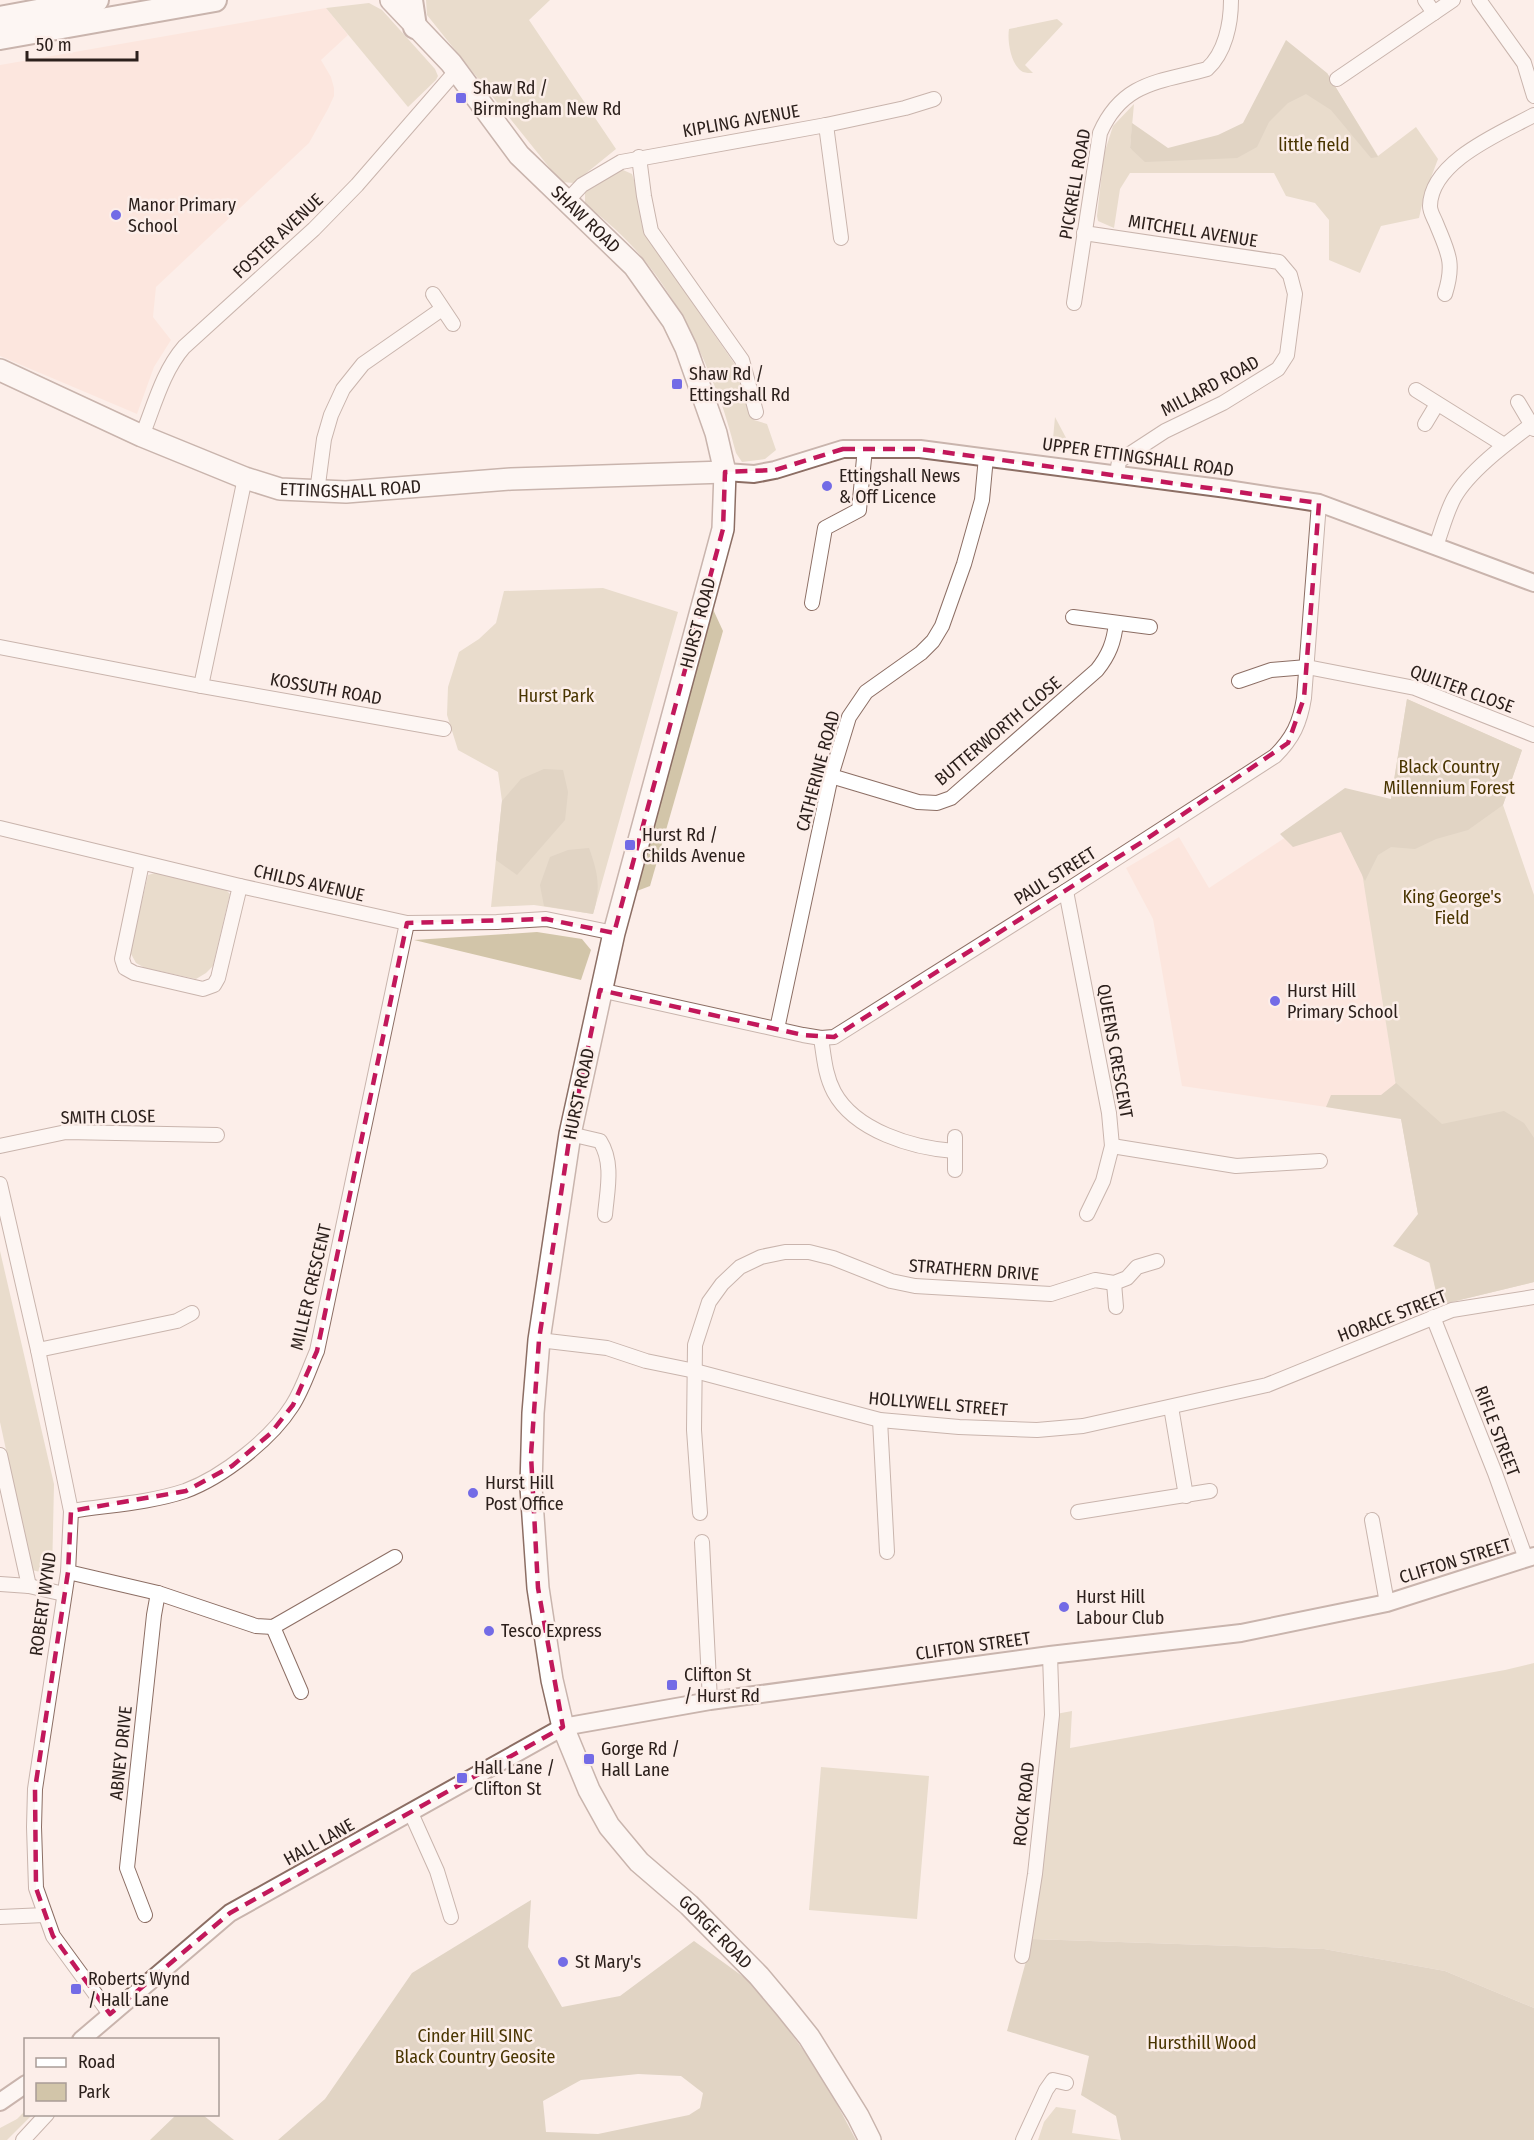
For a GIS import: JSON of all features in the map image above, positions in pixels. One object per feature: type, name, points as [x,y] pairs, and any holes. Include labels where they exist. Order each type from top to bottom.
[{"type":"highway","points":[[0,18],[97,0]]},
{"type":"highway","points":[[0,38],[215,0]]},
{"type":"highway","points":[[411,0],[415,27]]},
{"type":"main road","name":"SHAW ROAD","points":[[391,0],[456,71],[519,155],[634,266],[673,321],[686,348],[716,433],[725,472]]},
{"type":"main road","name":"ETTINGSHALL ROAD","points":[[0,370],[142,436],[245,478],[280,489],[317,492],[390,489],[511,479],[725,472]]},
{"type":"main road","name":"HURST ROAD","points":[[563,1727],[552,1680],[538,1588],[531,1487],[539,1340],[570,1134],[600,990],[723,529],[725,472]]},
{"type":"main road","name":"GORGE ROAD","points":[[563,1727],[589,1790],[609,1826],[639,1862],[689,1905],[759,1976],[785,2007],[809,2037],[858,2116],[870,2140]]},
{"type":"street","name":"PICKRELL ROAD","points":[[1074,303],[1100,133],[1106,119],[1122,101],[1145,85],[1207,69],[1212,65],[1217,60],[1227,32],[1231,0]]},
{"type":"street","points":[[1425,0],[1434,13]]},
{"type":"street","points":[[1337,80],[1453,0]]},
{"type":"street","points":[[1479,0],[1524,63],[1534,96]]},
{"type":"street","name":"FOSTER AVENUE","points":[[142,436],[176,356],[314,229],[357,185],[456,71]]},
{"type":"street","name":"KIPLING AVENUE","points":[[566,202],[582,185],[621,162],[825,125],[905,108],[934,99]]},
{"type":"street","points":[[1445,294],[1451,275],[1449,255],[1430,207],[1435,189],[1449,165],[1466,152],[1534,115]]},
{"type":"street","points":[[825,125],[841,237]]},
{"type":"street","points":[[639,157],[651,231],[742,360],[756,412]]},
{"type":"street","name":"MITCHELL AVENUE","points":[[1084,233],[1279,262],[1290,275]]},
{"type":"street","name":"MILLARD ROAD","points":[[1117,474],[1119,461],[1165,431],[1223,403],[1278,369],[1287,355],[1295,294],[1290,275]]},
{"type":"street","points":[[433,294],[453,324]]},
{"type":"street","points":[[317,492],[324,439],[343,388],[363,364],[442,309]]},
{"type":"street","points":[[1416,390],[1504,445]]},
{"type":"street","points":[[1436,546],[1454,499],[1463,485],[1504,445],[1533,427],[1518,402]]},
{"type":"street","points":[[1425,424],[1437,404]]},
{"type":"street","points":[[812,603],[825,528],[859,510],[865,448]]},
{"type":"street","name":"UPPER ETTINGSHALL ROAD","points":[[725,472],[754,474],[775,470],[843,449],[865,448],[920,449],[1117,474],[1319,503],[1534,583]]},
{"type":"street","name":"CATHERINE ROAD","points":[[777,1029],[831,776],[849,717],[866,692],[921,652],[933,641],[942,626],[964,564],[982,500],[987,457]]},
{"type":"street","points":[[201,686],[245,478]]},
{"type":"street","name":"PAUL STREET","points":[[821,1038],[834,1036],[1066,891],[1275,756],[1288,743],[1301,718],[1319,503]]},
{"type":"street","points":[[1073,617],[1150,627]]},
{"type":"street","name":"BUTTERWORTH CLOSE","points":[[831,776],[918,802],[937,803],[951,798],[1097,670],[1114,642],[1116,623]]},
{"type":"street","name":"KOSSUTH ROAD","points":[[0,647],[201,686],[444,729]]},
{"type":"street","name":"QUILTER CLOSE","points":[[1239,681],[1271,670],[1307,667],[1415,688],[1534,735]]},
{"type":"street","name":"CHILDS AVENUE","points":[[0,828],[240,886],[407,923],[546,919],[614,933]]},
{"type":"street","points":[[142,863],[122,959],[125,968],[146,976],[203,989],[214,985],[218,978],[240,886]]},
{"type":"street","name":"QUEENS CRESCENT","points":[[1066,891],[1109,1113],[1112,1146],[1103,1181],[1087,1214]]},
{"type":"street","name":"MILLER CRESCENT","points":[[71,1511],[148,1500],[186,1491],[232,1466],[270,1434],[293,1405],[317,1351],[407,923]]},
{"type":"street","points":[[600,990],[821,1038],[826,1073],[838,1099],[851,1113],[877,1130],[904,1143],[932,1149],[954,1144],[955,1170]]},
{"type":"street","name":"SMITH CLOSE","points":[[0,1146],[66,1132],[217,1135]]},
{"type":"street","points":[[570,1134],[600,1141],[606,1150],[609,1165],[605,1215]]},
{"type":"street","points":[[1112,1146],[1236,1166],[1320,1161]]},
{"type":"street","name":"ROBERT WYND","points":[[0,1184],[5,1230],[38,1350],[71,1511],[68,1572],[35,1789],[36,1887],[53,1936],[110,2014]]},
{"type":"street","name":"STRATHERN DRIVE","points":[[700,1513],[694,1430],[695,1345],[709,1302],[722,1284],[740,1267],[761,1257],[785,1252],[809,1252],[833,1258],[891,1281],[915,1286],[1051,1294],[1095,1280],[1114,1283]]},
{"type":"street","points":[[1116,1307],[1114,1283],[1127,1278],[1137,1267],[1156,1261]]},
{"type":"street","name":"HORACE STREET","points":[[1267,1385],[1452,1310],[1534,1298]]},
{"type":"street","points":[[38,1350],[177,1321],[192,1313]]},
{"type":"street","name":"RIFLE STREET","points":[[1434,1317],[1530,1558]]},
{"type":"street","name":"HOLLYWELL STREET","points":[[539,1340],[607,1348],[646,1361],[695,1371],[880,1420],[958,1427],[1037,1430],[1083,1426],[1267,1385]]},
{"type":"street","points":[[1172,1407],[1186,1496]]},
{"type":"street","points":[[880,1420],[887,1552]]},
{"type":"street","points":[[0,1455],[29,1586]]},
{"type":"street","points":[[1078,1512],[1210,1491]]},
{"type":"street","name":"CLIFTON STREET","points":[[1372,1520],[1387,1603]]},
{"type":"street","points":[[702,1542],[711,1701]]},
{"type":"street","points":[[68,1572],[158,1593],[256,1626],[273,1627],[395,1557]]},
{"type":"street","name":"CLIFTON STREET","points":[[563,1727],[711,1701],[1050,1655],[1241,1633],[1387,1603],[1530,1558]]},
{"type":"street","points":[[0,1584],[29,1586],[64,1594]]},
{"type":"street","name":"ABNEY DRIVE","points":[[145,1915],[127,1868],[158,1593]]},
{"type":"street","points":[[273,1627],[301,1692]]},
{"type":"street","name":"ROCK ROAD","points":[[1022,1956],[1035,1874],[1052,1715],[1050,1655]]},
{"type":"street","name":"HALL LANE","points":[[83,2038],[230,1913],[563,1727]]},
{"type":"street","points":[[411,1813],[437,1871],[451,1917]]},
{"type":"street","points":[[0,1917],[45,1915]]},
{"type":"street","points":[[1023,2140],[1053,2080],[1066,2083]]},
{"type":"street","points":[[0,2102],[24,2085]]},
{"type":"street","points":[[22,2140],[46,2116]]},
{"type":"highlighted area","points":[[843,449],[920,449],[1319,503],[1304,698],[1288,743],[1142,842],[834,1037],[803,1035],[600,990],[570,1134],[539,1340],[531,1455],[538,1588],[563,1727],[230,1913],[110,2014],[53,1936],[36,1888],[35,1789],[68,1572],[71,1511],[186,1491],[232,1466],[270,1434],[293,1405],[317,1351],[407,923],[546,919],[614,933],[723,529],[725,472],[775,470]]},
{"type":"shaded area","name":"Manor Primary School","points":[[326,8],[348,35],[321,60],[331,77],[334,88],[334,96],[328,109],[309,143],[156,287],[153,317],[171,340],[154,367],[137,414],[0,356],[0,65]]},
{"type":"shaded area","name":"Hurst Hill Primary School","points":[[1356,828],[1401,1118],[1182,1086],[1153,919],[1126,868],[1179,837],[1209,888],[1286,837]]},
{"type":"green space","points":[[426,0],[550,0],[529,20],[616,149],[574,183],[561,182],[427,15]]},
{"type":"green space","points":[[369,3],[382,10],[435,69],[438,76],[408,107],[326,8]]},
{"type":"green space","points":[[1057,19],[1063,24],[1025,65],[1033,73],[1023,72],[1015,64],[1011,53],[1009,29]]},
{"type":"green space","points":[[1286,40],[1327,73],[1378,157],[1371,158],[1331,110],[1306,94],[1288,103],[1269,122],[1257,147],[1237,158],[1145,162],[1130,148],[1132,123],[1168,148],[1218,135],[1243,123]]},
{"type":"green space","name":"little field","points":[[1327,73],[1378,156],[1416,127],[1438,159],[1424,196],[1419,218],[1381,226],[1360,273],[1329,260],[1329,220],[1315,203],[1286,196],[1274,173],[1130,173],[1120,189],[1114,228],[1098,221],[1104,154],[1113,126],[1134,104],[1130,148],[1144,158],[1243,150],[1289,92],[1312,85]]},
{"type":"green space","points":[[623,170],[632,174],[642,225],[652,244],[736,366],[746,403],[754,420],[767,424],[776,450],[765,459],[742,462],[736,453],[727,420],[704,361],[679,310],[647,263],[608,222],[585,205],[585,193],[596,181]]},
{"type":"green space","points":[[1055,417],[1073,451],[1052,450]]},
{"type":"green space","name":"Hurst Park","points":[[603,588],[678,612],[593,914],[534,905],[491,907],[502,801],[498,772],[458,750],[447,715],[448,687],[459,652],[479,639],[496,623],[504,591]]},
{"type":"green space","points":[[711,605],[723,631],[650,886],[629,894]]},
{"type":"green space","name":"King George's Field","points":[[1407,699],[1522,750],[1503,805],[1534,895],[1534,1282],[1439,1305],[1418,1214],[1401,1118],[1351,803],[1391,799]]},
{"type":"green space","name":"Black Country Millennium Forest","points":[[1407,699],[1522,750],[1503,805],[1468,830],[1436,839],[1415,849],[1391,847],[1378,855],[1365,881],[1341,832],[1293,847],[1280,834],[1345,788],[1391,799]]},
{"type":"green space","points":[[544,769],[563,770],[568,792],[565,820],[517,875],[496,860],[502,801],[521,779]]},
{"type":"green space","points":[[589,848],[595,865],[597,881],[597,896],[593,914],[544,906],[540,885],[550,857],[568,850]]},
{"type":"green space","points":[[155,873],[225,889],[230,894],[213,966],[196,979],[145,968],[136,963],[130,952],[148,875]]},
{"type":"green space","points":[[537,932],[582,939],[591,950],[581,980],[414,940]]},
{"type":"green space","points":[[1396,1083],[1442,1124],[1504,1111],[1524,1123],[1534,1138],[1534,1282],[1439,1305],[1430,1263],[1393,1246],[1418,1214],[1401,1119],[1326,1107],[1331,1095],[1381,1095]]},
{"type":"green space","points":[[0,1251],[54,1484],[52,1575],[32,1570],[0,1422]]},
{"type":"green space","points":[[1534,1663],[1534,2008],[1445,1971],[1324,1949],[1032,1939],[1042,1873],[1056,1714],[1072,1711],[1070,1748]]},
{"type":"green space","points":[[821,1767],[929,1776],[917,1919],[809,1910]]},
{"type":"green space","name":"Cinder Hill SINC Black Country Geosite","points":[[531,1900],[528,1947],[562,2007],[620,1996],[694,1941],[756,1986],[821,2074],[856,2140],[278,2140],[325,2099],[412,1973]],"holes":[[[638,2074],[681,2076],[703,2093],[700,2108],[689,2115],[598,2134],[546,2132],[543,2101],[581,2080]]]},
{"type":"green space","name":"Hursthill Wood","points":[[1032,1939],[1324,1949],[1445,1971],[1534,2008],[1534,2140],[1121,2140],[1116,2116],[1081,2095],[1089,2056],[1007,2031]]},
{"type":"green space","points":[[1056,2107],[1076,2110],[1072,2133],[1121,2140],[1038,2140],[1044,2122]]},
{"type":"green space","points":[[24,2112],[24,2116],[31,2116],[7,2140],[0,2140],[0,2128],[17,2119]]},
{"type":"green space","points":[[175,2116],[204,2116],[234,2140],[150,2140]]},
{"type":"place","name":"Shaw Rd / Birmingham New Rd","points":[[461,98]]},
{"type":"place","name":"Manor Primary School","points":[[116,215]]},
{"type":"place","name":"Shaw Rd / Ettingshall Rd","points":[[677,384]]},
{"type":"place","name":"Ettingshall News & Off Licence","points":[[827,486]]},
{"type":"place","name":"Hurst Rd / Childs Avenue","points":[[630,845]]},
{"type":"place","name":"Hurst Hill Primary School","points":[[1275,1001]]},
{"type":"place","name":"Hurst Hill Post Office","points":[[473,1493]]},
{"type":"place","name":"Hurst Hill Labour Club","points":[[1064,1607]]},
{"type":"place","name":"Tesco Express","points":[[489,1631]]},
{"type":"place","name":"Clifton St / Hurst Rd","points":[[672,1685]]},
{"type":"place","name":"Gorge Rd / Hall Lane","points":[[589,1759]]},
{"type":"place","name":"Hall Lane / Clifton St","points":[[462,1778]]},
{"type":"place","name":"St Mary's","points":[[563,1962]]},
{"type":"place","name":"Roberts Wynd / Hall Lane","points":[[76,1989]]}]
